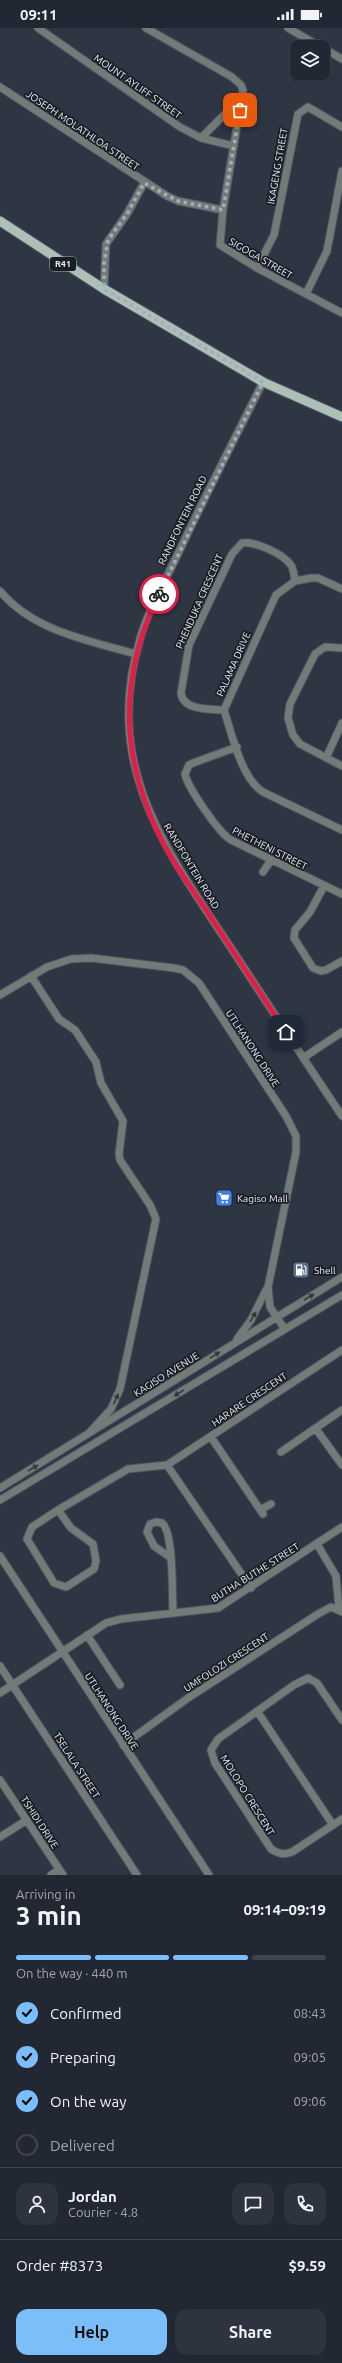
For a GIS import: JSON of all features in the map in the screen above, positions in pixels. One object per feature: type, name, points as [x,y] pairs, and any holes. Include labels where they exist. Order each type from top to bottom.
[{"type":"main road","name":"R41","points":[[0,221],[104,289],[263,382],[342,417]]},
{"type":"street","name":"MOUNT AYLIFF STREET","points":[[38,28],[180,127],[201,138],[234,146]]},
{"type":"street","points":[[146,28],[232,77],[241,85],[243,96],[201,138]]},
{"type":"street","points":[[292,29],[309,40]]},
{"type":"street","points":[[330,52],[342,59]]},
{"type":"street","name":"JOSEPH MOLATHLOA STREET","points":[[0,87],[144,183],[178,201],[223,210]]},
{"type":"street","name":"SIGOGA STREET","points":[[243,96],[223,210],[220,245],[257,268],[342,313]]},
{"type":"street","name":"IKAGENG STREET","points":[[257,268],[274,235],[298,114],[308,107],[342,127]]},
{"type":"street","points":[[306,294],[327,251],[342,171]]},
{"type":"street","points":[[104,289],[106,244],[134,203],[144,183]]},
{"type":"street","name":"RANDFONTEIN ROAD","points":[[263,382],[204,499],[144,624],[136,654],[130,692],[131,747],[139,787],[151,817],[173,861],[342,1116]]},
{"type":"street","name":"PHENDUKA CRESCENT","points":[[224,710],[188,705],[182,698],[181,693],[189,645],[232,554],[242,542],[257,545],[287,561],[292,568],[295,581]]},
{"type":"street","name":"PALAMA DRIVE","points":[[342,589],[318,578],[295,581],[276,595],[224,710],[251,781],[258,789],[342,830]]},
{"type":"street","points":[[0,591],[19,610],[49,628],[136,654]]},
{"type":"street","points":[[342,648],[325,647],[315,654],[288,712],[290,724],[296,741],[306,749],[342,766]]},
{"type":"street","points":[[326,758],[342,723]]},
{"type":"street","name":"PHETHENI STREET","points":[[237,747],[189,765],[185,774],[186,779],[222,833],[271,860],[342,894]]},
{"type":"street","points":[[263,872],[271,860]]},
{"type":"street","points":[[324,886],[315,904],[293,934],[313,968],[321,971],[326,970],[342,961]]},
{"type":"street","name":"UTLHANONG DRIVE","points":[[0,995],[31,976],[64,960],[91,958],[174,968],[182,970],[199,983],[296,1136],[296,1152],[268,1286],[269,1303],[276,1317],[284,1328]]},
{"type":"street","points":[[31,976],[59,1019],[75,1030],[96,1062],[101,1083],[123,1121],[119,1154],[120,1160],[150,1205],[156,1219],[121,1384],[111,1409],[88,1434]]},
{"type":"street","points":[[303,1058],[342,1032]]},
{"type":"street","name":"KAGISO AVENUE","points":[[0,1488],[342,1277]]},
{"type":"street","points":[[233,1344],[251,1320],[268,1286]]},
{"type":"street","points":[[1,1501],[284,1328],[342,1295]]},
{"type":"street","name":"HARARE CRESCENT","points":[[167,1465],[342,1350]]},
{"type":"street","points":[[281,1452],[340,1411]]},
{"type":"street","points":[[316,1429],[342,1465]]},
{"type":"street","points":[[211,1437],[262,1512],[271,1504]]},
{"type":"street","points":[[58,1510],[71,1528],[93,1544],[96,1553],[95,1567],[66,1587],[54,1583],[27,1539],[32,1527],[58,1510],[128,1469],[167,1465],[251,1588]]},
{"type":"street","points":[[0,1480],[13,1480]]},
{"type":"street","points":[[170,1558],[151,1542],[147,1532],[150,1524],[158,1522],[167,1528],[170,1558],[173,1612]]},
{"type":"street","name":"BUTHA BUTHE STREET","points":[[0,1693],[61,1651],[113,1620],[173,1612],[200,1612],[218,1608],[251,1588],[342,1527]]},
{"type":"street","points":[[317,1544],[336,1576],[341,1611]]},
{"type":"street","name":"UTLHANONG DRIVE","points":[[0,1556],[122,1745],[209,1875]]},
{"type":"street","name":"UMFOLOZI CRESCENT","points":[[122,1745],[188,1698],[318,1614],[331,1607],[341,1611]]},
{"type":"street","points":[[87,1635],[120,1685]]},
{"type":"street","name":"TSELALA STREET","points":[[0,1666],[137,1875]]},
{"type":"street","name":"MOLOPO CRESCENT","points":[[342,1720],[317,1682],[311,1679],[303,1680],[218,1739],[212,1746],[211,1754],[271,1849],[280,1854],[292,1852],[342,1819]]},
{"type":"street","points":[[258,1711],[333,1825]]},
{"type":"street","name":"TSHIDI DRIVE","points":[[0,1780],[61,1872]]},
{"type":"street","points":[[0,1837],[27,1820]]},
{"type":"street","points":[[51,1875],[61,1872]]},
{"type":"way so far","points":[[159,594],[204,499],[263,382],[104,289],[103,275],[105,247],[108,240],[134,203],[144,183],[178,201],[223,210],[240,110]]},
{"type":"place","name":"Kagiso Mall","points":[[224,1198]]},
{"type":"place","name":"Shell","points":[[301,1270]]},
{"type":"route","points":[[159,594],[144,624],[136,654],[130,692],[129,723],[131,747],[139,787],[154,824],[173,861],[286,1032]]}]
